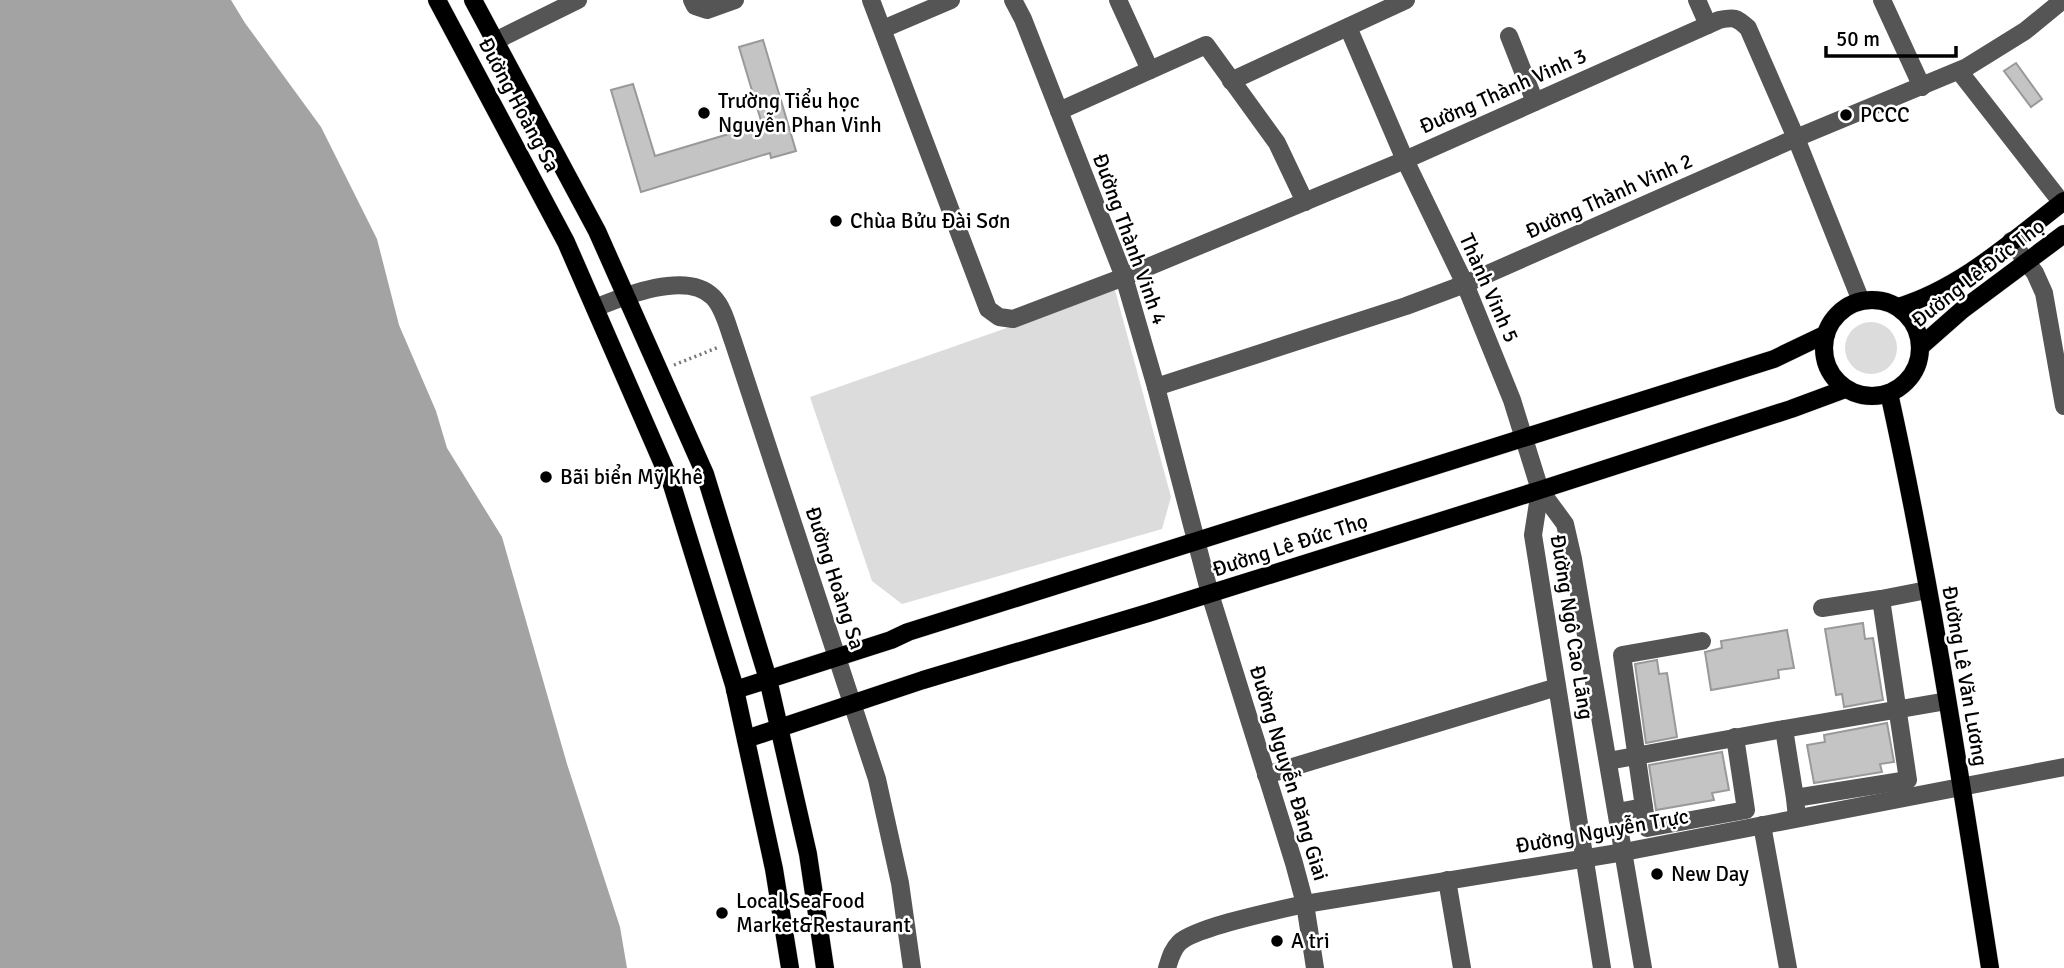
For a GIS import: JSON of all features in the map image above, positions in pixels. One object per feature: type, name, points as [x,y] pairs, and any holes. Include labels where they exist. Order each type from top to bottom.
[{"type":"main road","name":"Đường Hoàng Sa","points":[[437,0],[566,242],[672,485],[735,690],[774,869],[790,968]]},
{"type":"main road","name":"Đường Hoàng Sa","points":[[473,0],[597,231],[705,474],[768,679],[808,854],[825,968]]},
{"type":"main road","name":"Đường Lê Đức Thọ","points":[[1898,307],[1955,282],[2063,202]]},
{"type":"main road","name":"Đường Lê Đức Thọ","points":[[1920,347],[1962,310],[2064,234]]},
{"type":"main road","points":[[1874,300],[1898,307],[1910,317],[1917,332],[1920,347],[1914,373],[1905,383],[1889,393],[1870,397],[1845,388],[1834,378],[1826,365],[1824,349],[1831,322],[1849,305],[1861,301],[1874,300]]},
{"type":"main road","name":"Đường Lê Đức Thọ","points":[[735,690],[891,640],[908,632],[1774,359],[1826,334]]},
{"type":"main road","name":"Đường Lê Đức Thọ","points":[[746,739],[923,680],[1210,594],[1540,490],[1791,409],[1845,388]]},
{"type":"main road","name":"Đường Lê Văn Lương","points":[[1889,393],[1962,786],[1990,968]]},
{"type":"street","points":[[495,41],[578,0]]},
{"type":"street","points":[[692,0],[695,6],[707,10],[735,0]]},
{"type":"street","points":[[871,0],[883,29],[951,0]]},
{"type":"street","name":"Đường Thành Vinh 4","points":[[1013,0],[1023,19],[1124,277],[1156,387],[1195,541]]},
{"type":"street","points":[[1118,0],[1150,70]]},
{"type":"street","points":[[1231,81],[1406,0]]},
{"type":"street","points":[[1697,0],[1709,25]]},
{"type":"street","points":[[1882,0],[1922,87]]},
{"type":"street","name":"Đường Thành Vinh 2","points":[[1156,387],[1406,306],[1465,284],[1796,138],[1959,71],[2025,31],[2059,1]]},
{"type":"street","name":"Đường Thành Vinh 3","points":[[883,29],[988,309],[999,317],[1013,319],[1124,277],[1405,160],[1719,20],[1733,18],[1740,20],[1748,28],[1796,138],[1861,301]]},
{"type":"street","name":"Thành Vinh 5","points":[[1348,27],[1405,160],[1465,284],[1512,400],[1540,490]]},
{"type":"street","points":[[1509,36],[1535,102]]},
{"type":"street","points":[[1059,111],[1206,45],[1277,143],[1305,202]]},
{"type":"street","points":[[1959,71],[2063,202]]},
{"type":"street","points":[[2011,242],[2040,282],[2044,293],[2064,406]]},
{"type":"street","name":"Đường Hoàng Sa","points":[[595,308],[626,296],[671,285],[692,286],[703,290],[713,297],[719,306],[733,341],[877,779],[890,835],[912,968]]},
{"type":"street","name":"Đường Ngô Cao Lãng","points":[[1540,490],[1533,535],[1602,968]]},
{"type":"street","name":"Đường Ngô Cao Lãng","points":[[1540,490],[1565,524],[1573,559],[1643,968]]},
{"type":"street","name":"Đường Nguyễn Đăng Giai","points":[[1195,541],[1304,904],[1315,968]]},
{"type":"street","points":[[1822,608],[1927,590]]},
{"type":"street","points":[[1795,797],[1908,780],[1881,598]]},
{"type":"street","points":[[1702,641],[1622,655],[1647,828],[1718,825],[1746,810],[1735,737]]},
{"type":"street","points":[[1266,775],[1557,687]]},
{"type":"street","points":[[1608,761],[1947,701]]},
{"type":"street","points":[[1601,720],[1631,715]]},
{"type":"street","points":[[1784,729],[1797,818]]},
{"type":"street","name":"Đường Nguyễn Trực","points":[[1167,968],[1170,956],[1179,943],[1191,934],[1262,913],[1624,852],[1718,825],[1762,825],[2064,767]]},
{"type":"street","points":[[1617,812],[1644,807]]},
{"type":"street","points":[[1762,825],[1788,968]]},
{"type":"street","points":[[1447,880],[1462,968]]},
{"type":"path","points":[[659,371],[733,341]]},
{"type":"shaded area","points":[[0,0],[231,0],[321,127],[377,239],[399,325],[436,411],[447,448],[502,537],[567,764],[620,927],[627,968],[0,968]]},
{"type":"shaded area","points":[[1115,290],[1171,497],[1162,529],[902,604],[872,581],[810,397]]},
{"type":"shaded area","points":[[1871,322],[1890,329],[1897,348],[1890,367],[1871,374],[1852,367],[1845,348],[1852,329]]},
{"type":"building","points":[[763,40],[796,151],[771,158],[770,153],[641,192],[611,90],[633,84],[655,156],[762,124],[739,47]]},
{"type":"building","points":[[2016,63],[2042,99],[2031,107],[2004,71]]},
{"type":"building","points":[[1863,623],[1865,639],[1873,638],[1883,700],[1844,707],[1842,694],[1836,695],[1825,629]]},
{"type":"building","points":[[1787,630],[1794,668],[1778,670],[1779,678],[1711,690],[1705,652],[1722,648],[1721,641]]},
{"type":"building","points":[[1657,660],[1659,674],[1667,673],[1677,737],[1646,743],[1635,664]]},
{"type":"building","points":[[1887,723],[1894,762],[1880,764],[1882,772],[1814,783],[1807,745],[1825,742],[1824,735]]},
{"type":"building","points":[[1722,752],[1729,790],[1712,793],[1714,800],[1656,810],[1649,765]]},
{"type":"place","name":"Trường Tiểu học Nguyễn Phan Vinh","points":[[704,113]]},
{"type":"place","name":"PCCC","points":[[1846,115]]},
{"type":"place","name":"Chùa Bửu Đài Sơn","points":[[836,221]]},
{"type":"place","name":"Bãi biển Mỹ Khê","points":[[546,477]]},
{"type":"place","name":"New Day","points":[[1657,874]]},
{"type":"place","name":"Local SeaFood Market&Restaurant","points":[[722,913]]},
{"type":"place","name":"A tri","points":[[1277,941]]}]
